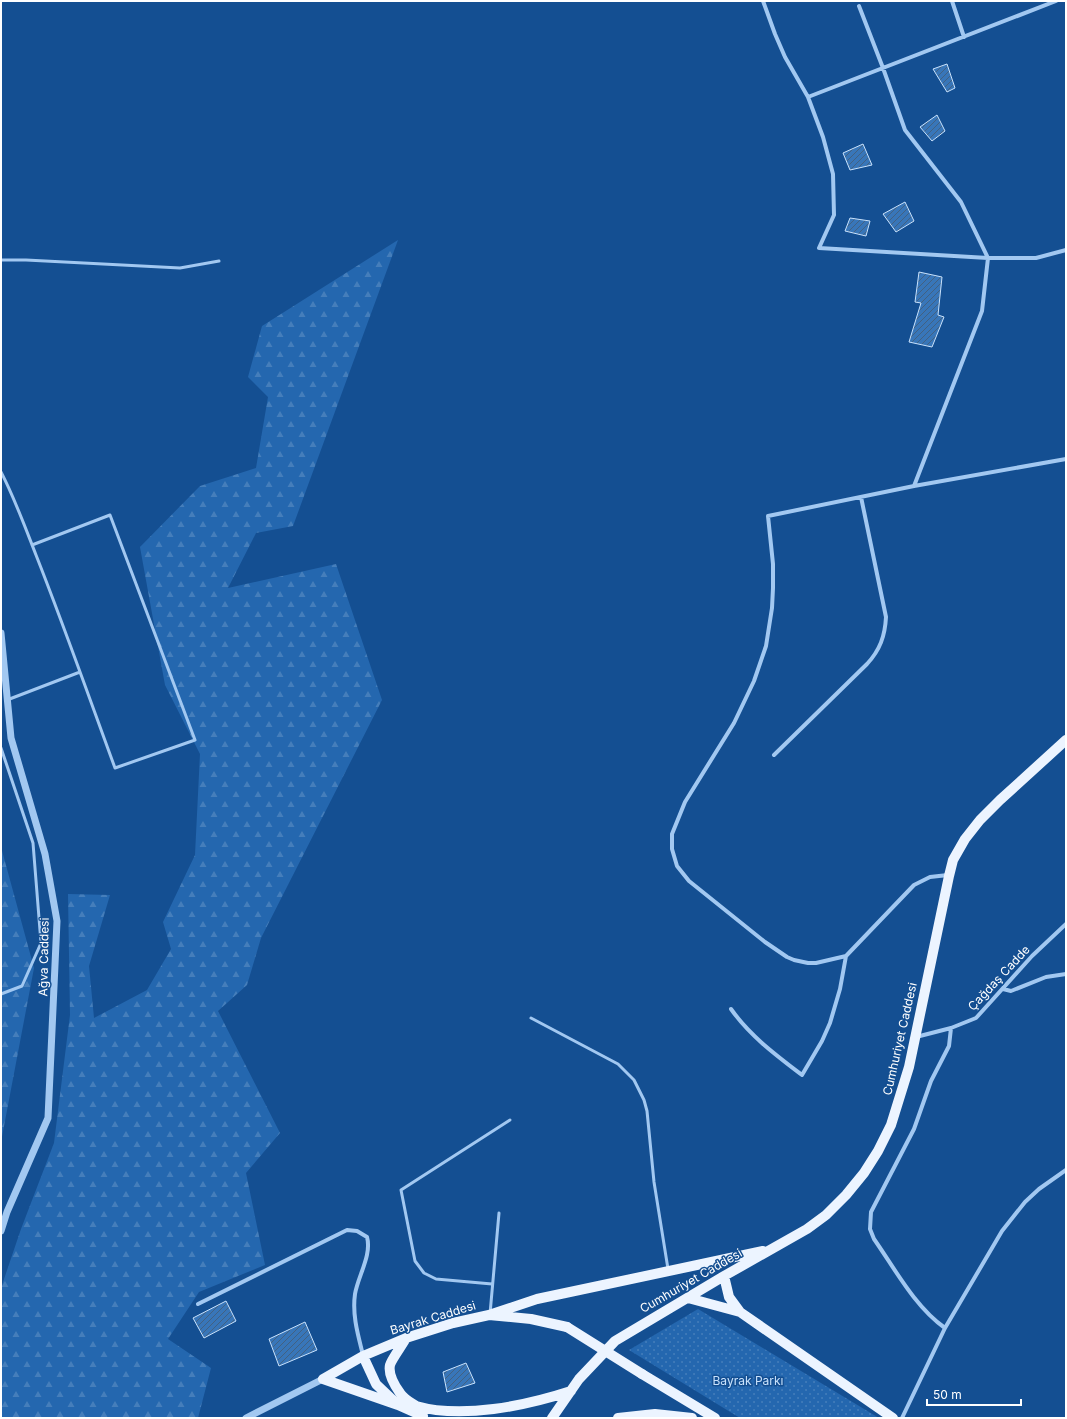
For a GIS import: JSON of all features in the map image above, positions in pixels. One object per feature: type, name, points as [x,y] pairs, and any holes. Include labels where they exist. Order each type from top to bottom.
[{"type":"main road","name":"Cumhuriyet Caddesi","points":[[552,1418],[579,1379],[615,1341],[724,1276],[808,1229],[826,1215],[846,1195],[864,1173],[878,1151],[891,1125],[909,1067],[953,860],[965,839],[980,820],[1066,740]]},
{"type":"main road","points":[[489,1315],[537,1299],[773,1249]]},
{"type":"main road","points":[[724,1276],[729,1297],[740,1312],[893,1418]]},
{"type":"main road","points":[[688,1298],[740,1312]]},
{"type":"main road","name":"Bayrak Caddesi","points":[[323,1379],[363,1356],[406,1338],[453,1323],[489,1315],[531,1319],[567,1328],[715,1418]]},
{"type":"main road","points":[[406,1338],[390,1364],[392,1382],[404,1399],[427,1412],[446,1416],[477,1416],[516,1409],[570,1391]]},
{"type":"main road","points":[[363,1356],[376,1384],[398,1405]]},
{"type":"main road","points":[[323,1379],[398,1405],[426,1418]]},
{"type":"main road","points":[[618,1418],[655,1414],[692,1418]]},
{"type":"street","points":[[763,1],[785,57],[808,97],[823,137],[833,174],[834,215],[819,248],[988,258],[1036,258],[1066,250]]},
{"type":"street","points":[[952,1],[964,37]]},
{"type":"street","points":[[808,97],[1056,1]]},
{"type":"street","points":[[859,6],[905,130],[961,202],[988,258],[982,311],[914,486]]},
{"type":"street","points":[[949,876],[930,877],[914,885],[846,956],[808,963],[787,957],[765,942],[689,881],[682,874],[673,857],[671,842],[672,834],[685,802],[722,743],[744,702],[754,681],[766,646],[773,588],[773,564],[768,516],[914,486],[1066,459]]},
{"type":"street","points":[[774,755],[867,664],[882,641],[886,625],[886,617],[861,497]]},
{"type":"street","name":"Ağva Caddesi","points":[[1,633],[11,738],[45,854],[57,921],[48,1118],[4,1214],[1,1231]]},
{"type":"street","name":"Çağdaş Cadde","points":[[916,1037],[952,1028],[976,1018],[1032,956],[1066,924]]},
{"type":"street","points":[[731,1009],[758,1040],[802,1075],[822,1041],[830,1023],[840,989],[846,956]]},
{"type":"street","points":[[1003,989],[1011,991],[1046,977],[1066,974]]},
{"type":"street","points":[[945,1328],[930,1316],[920,1305],[874,1239],[869,1223],[873,1206],[914,1128],[931,1081],[947,1051],[951,1040],[952,1028]]},
{"type":"street","points":[[902,1418],[945,1328],[1002,1231],[1013,1216],[1039,1189],[1066,1170]]},
{"type":"street","points":[[198,1304],[347,1230],[357,1231],[367,1237],[369,1245],[355,1294],[354,1319],[363,1356]]},
{"type":"street","name":"Bayrak Caddesi","points":[[246,1418],[323,1379]]},
{"type":"lane","points":[[1,260],[180,268],[219,261]]},
{"type":"lane","points":[[1,472],[32,545],[115,768],[195,740],[110,515],[32,545]]},
{"type":"lane","points":[[8,700],[80,672]]},
{"type":"lane","points":[[1,748],[33,843],[41,943],[22,986],[1,994]]},
{"type":"lane","points":[[531,1018],[618,1064],[627,1071],[640,1089],[647,1111],[654,1182],[669,1270]]},
{"type":"lane","points":[[492,1284],[436,1279],[424,1273],[415,1262],[401,1190],[510,1120]]},
{"type":"lane","points":[[489,1315],[499,1213]]},
{"type":"green space","points":[[398,240],[293,526],[256,533],[228,588],[336,564],[382,700],[261,938],[247,985],[218,1011],[280,1133],[246,1173],[265,1265],[199,1292],[168,1339],[211,1368],[198,1418],[1,1418],[1,1288],[21,1229],[54,1143],[70,1015],[68,894],[110,895],[89,966],[94,1018],[147,990],[171,949],[163,922],[195,855],[200,754],[165,685],[140,547],[200,486],[256,468],[268,397],[248,377],[262,326]]},
{"type":"green space","points":[[1,847],[34,968],[1,1142]]},
{"type":"green space","name":"Bayrak Parkı","points":[[698,1309],[879,1418],[740,1418],[629,1350]]},
{"type":"building","points":[[947,64],[955,88],[947,92],[933,69]]},
{"type":"building","points":[[937,115],[945,131],[932,141],[920,127]]},
{"type":"building","points":[[863,144],[872,165],[850,170],[843,153]]},
{"type":"building","points":[[905,202],[914,221],[896,232],[883,214]]},
{"type":"building","points":[[850,218],[870,221],[866,236],[845,231]]},
{"type":"building","points":[[919,272],[942,277],[938,315],[944,317],[932,347],[909,342],[921,303],[915,302]]},
{"type":"building","points":[[226,1301],[236,1321],[204,1338],[193,1318]]},
{"type":"building","points":[[305,1322],[317,1350],[279,1366],[269,1339]]},
{"type":"building","points":[[466,1363],[475,1383],[447,1392],[443,1372]]}]
